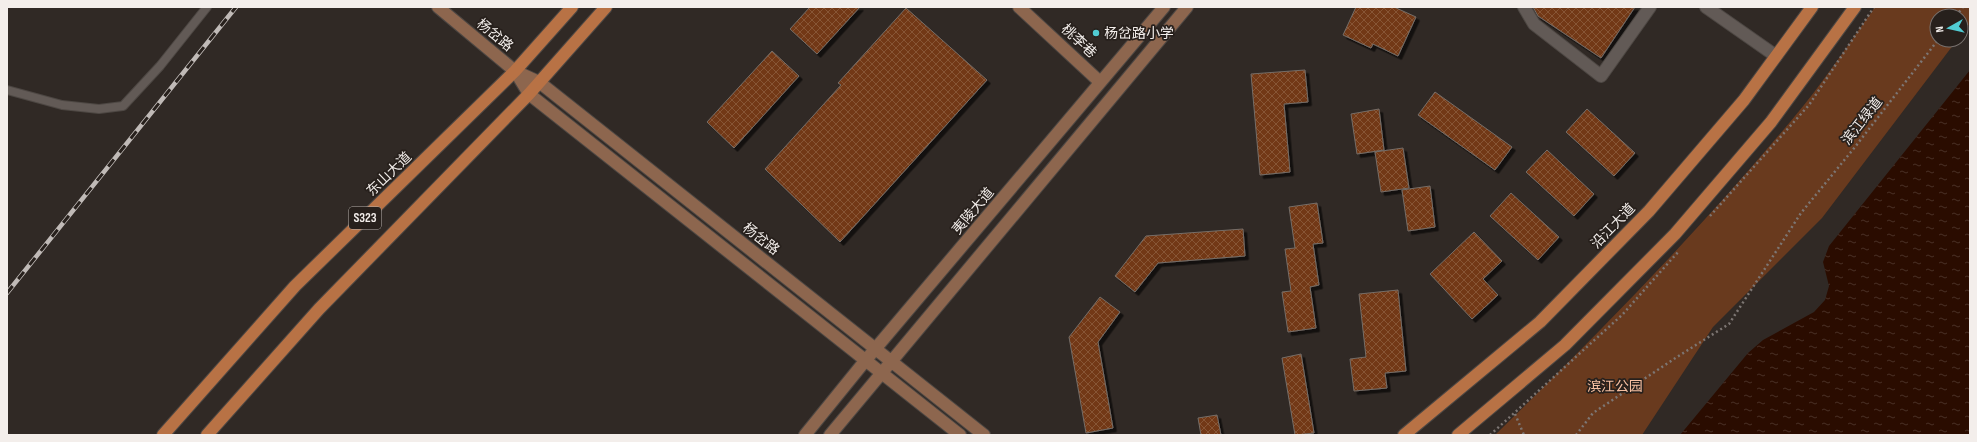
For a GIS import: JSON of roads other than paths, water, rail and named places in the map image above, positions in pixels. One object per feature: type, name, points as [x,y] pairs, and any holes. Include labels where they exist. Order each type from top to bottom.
[{"type":"main road","name":"杨岔路","points":[[438,7],[515,71],[539,82],[984,435]]},
{"type":"main road","name":"东山大道","points":[[163,435],[295,286],[515,71],[572,7]]},
{"type":"main road","points":[[207,435],[320,309],[529,94],[606,7]]},
{"type":"main road","name":"桃李巷","points":[[1019,7],[1100,82]]},
{"type":"main road","name":"夷陵大道","points":[[805,435],[865,361],[876,350],[1164,7]]},
{"type":"main road","points":[[830,435],[1187,7]]},
{"type":"main road","name":"沿江大道","points":[[1404,435],[1540,322],[1649,211],[1744,100],[1812,7]]},
{"type":"main road","points":[[1458,435],[1565,345],[1675,234],[1771,122],[1855,7]]},
{"type":"main road","name":"杨岔路","points":[[515,71],[529,94],[960,435]]},
{"type":"street","points":[[1524,7],[1534,24],[1601,76],[1650,7]]},
{"type":"street","points":[[1706,7],[1776,56]]},
{"type":"lane","points":[[7,90],[62,105],[99,109],[123,106],[160,66],[207,7]]},
{"type":"water","points":[[1970,70],[1970,435],[1680,435],[1748,353],[1763,340],[1814,312],[1825,300],[1829,286],[1823,262],[1829,246]]},
{"type":"railway","points":[[7,293],[236,7]]},
{"type":"place","name":"杨岔路小学","points":[[1096,33]]},
{"type":"park label","name":"滨江公园","points":[[1615,386]]}]
